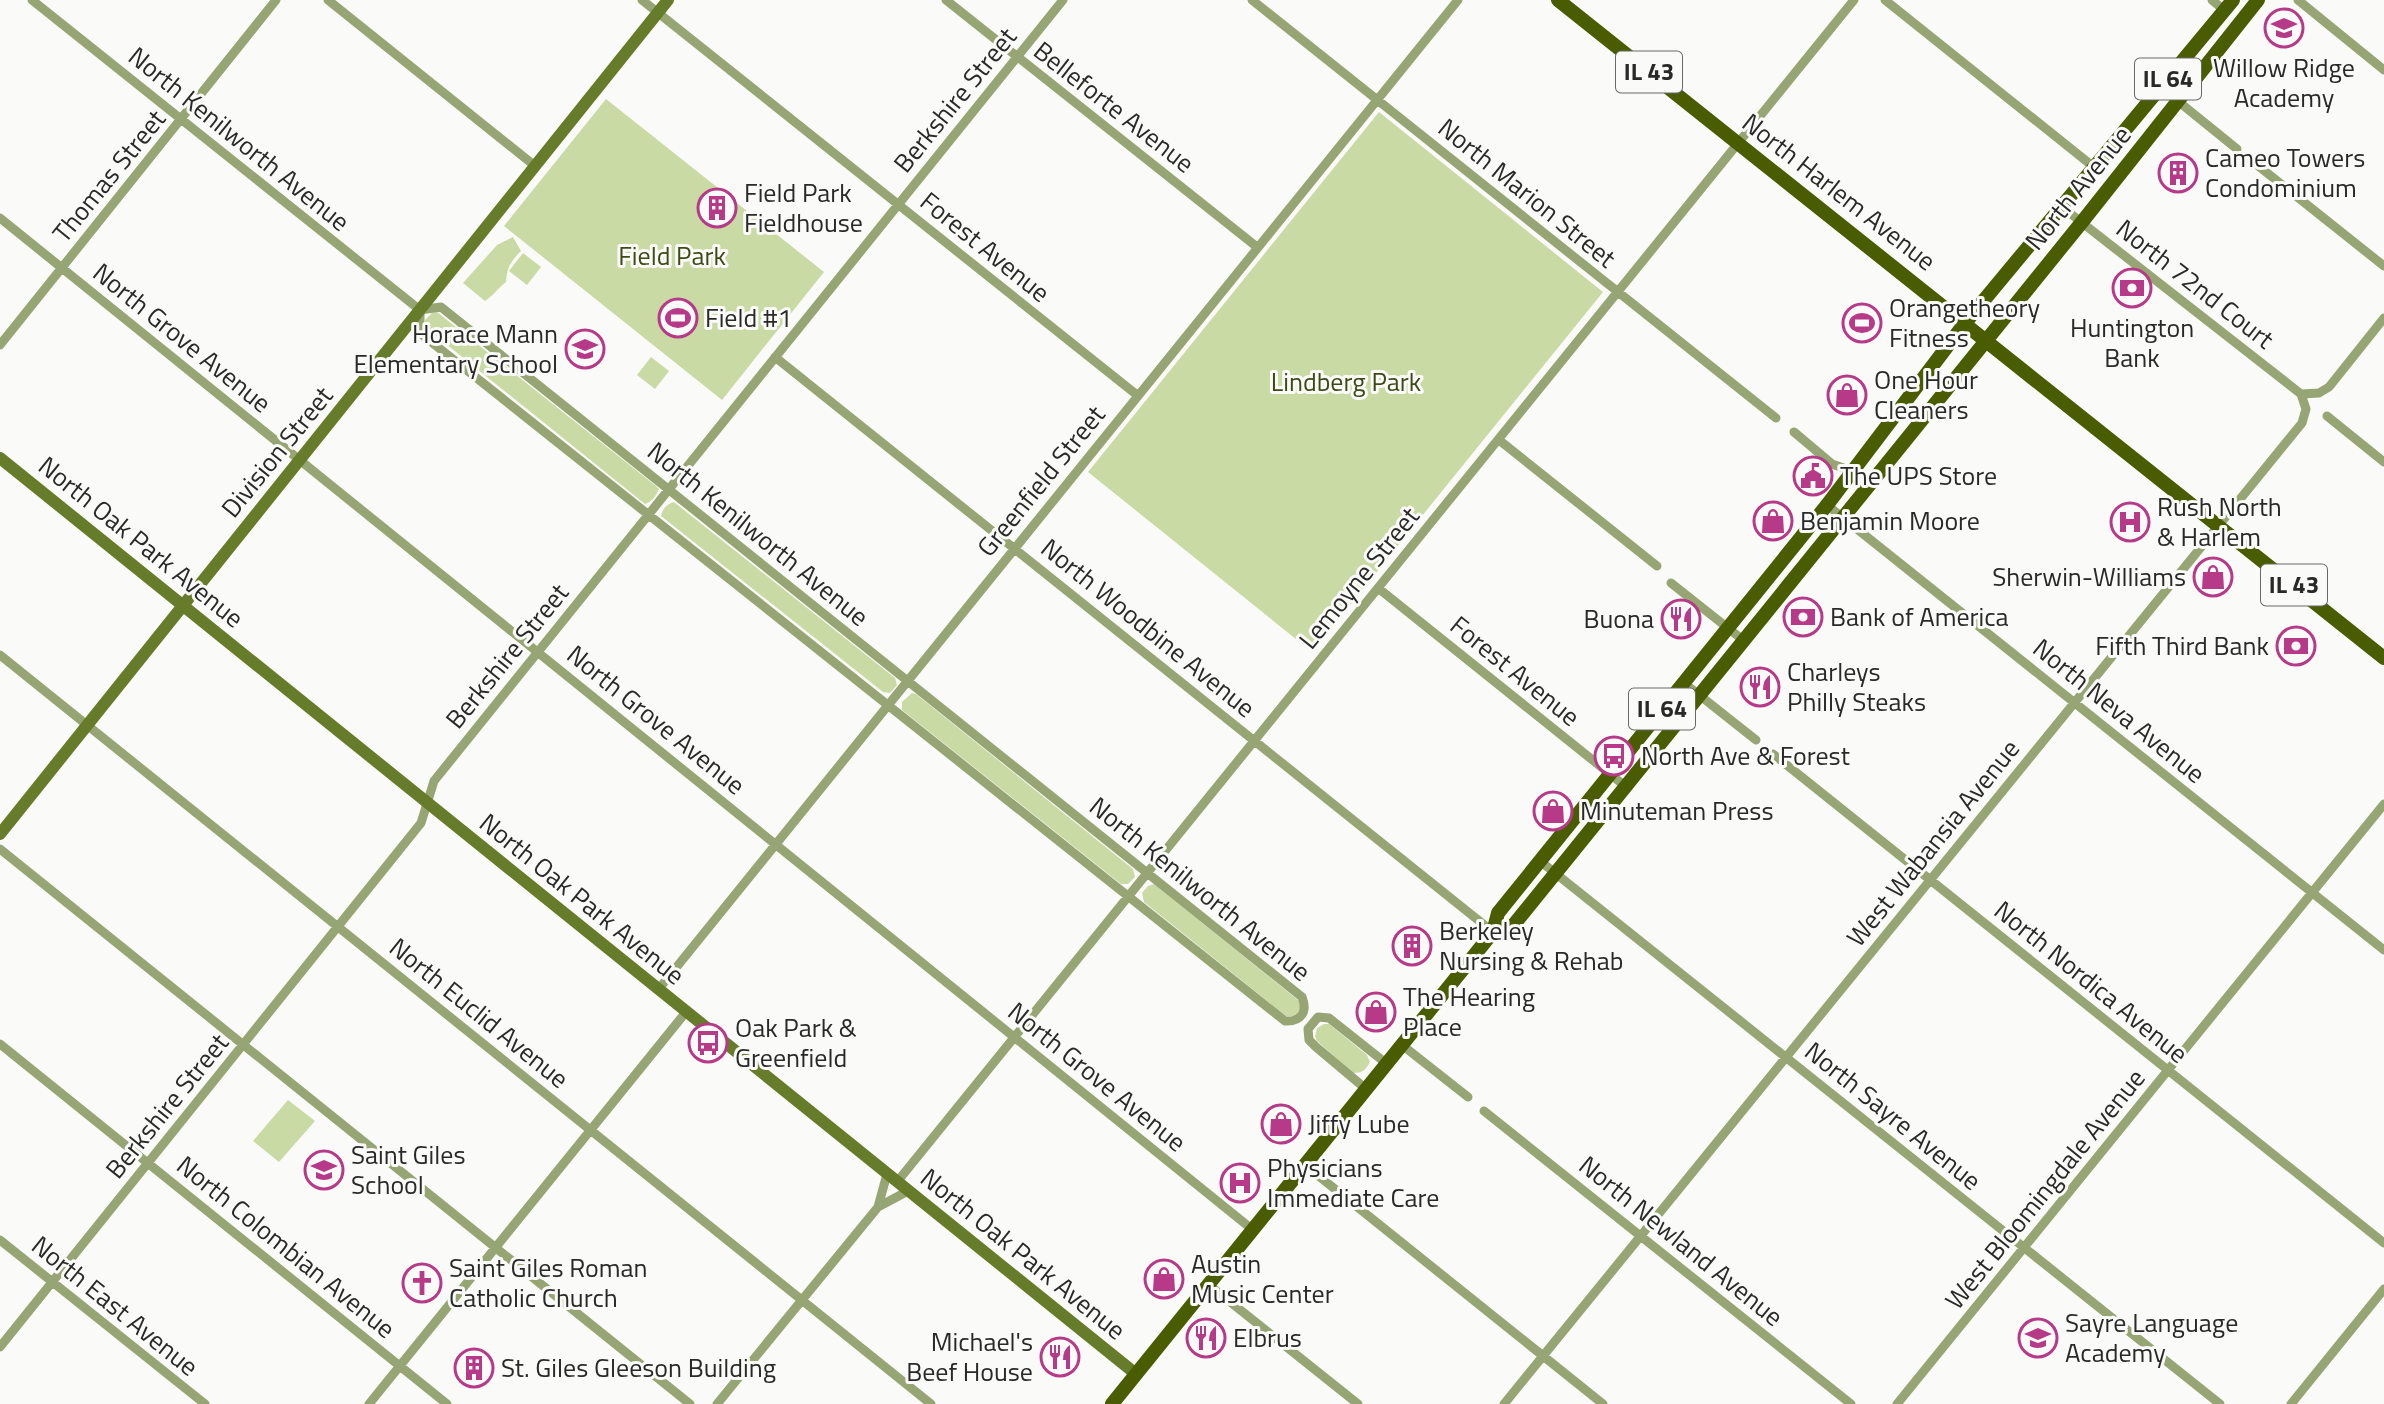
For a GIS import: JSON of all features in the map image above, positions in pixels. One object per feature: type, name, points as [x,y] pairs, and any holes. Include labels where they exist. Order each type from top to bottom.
[{"type":"main road","name":"North Harlem Avenue","points":[[1558,0],[2384,658]]},
{"type":"main road","name":"North Avenue","points":[[1986,340],[2258,0]]},
{"type":"main road","name":"North Avenue","points":[[1965,323],[2228,5]]},
{"type":"main road","name":"IL 64","points":[[1116,1403],[1136,1374],[1493,932],[1498,914],[1826,505],[1965,323]]},
{"type":"main road","name":"IL 64","points":[[1493,932],[1512,927],[1986,340]]},
{"type":"street","name":"North Kenilworth Avenue","points":[[32,0],[420,310],[440,306],[1302,997],[1305,1011],[1293,1021],[1285,1021],[420,333],[420,310]]},
{"type":"street","name":"Thomas Street","points":[[0,345],[276,0]]},
{"type":"street","points":[[328,0],[535,166]]},
{"type":"street","name":"Forest Avenue","points":[[642,0],[1137,395]]},
{"type":"street","name":"Division Street","points":[[0,834],[668,0]]},
{"type":"street","name":"Belleforte Avenue","points":[[946,0],[1257,247]]},
{"type":"street","name":"Berkshire Street","points":[[0,1347],[421,822],[434,781],[1063,0]]},
{"type":"street","name":"North Marion Street","points":[[1252,0],[1776,418]]},
{"type":"street","name":"Greenfield Street","points":[[658,990],[1458,0]]},
{"type":"street","name":"Lemoyne Street","points":[[892,1178],[1014,1037],[1854,0]]},
{"type":"street","points":[[1885,0],[2095,168]]},
{"type":"street","points":[[2212,0],[2228,5]]},
{"type":"street","points":[[2298,0],[2384,69]]},
{"type":"street","points":[[2179,102],[2237,149]]},
{"type":"street","points":[[2247,157],[2384,266]]},
{"type":"street","name":"North 72nd Court","points":[[2062,207],[2301,394]]},
{"type":"street","name":"North Grove Avenue","points":[[0,218],[1253,1230]]},
{"type":"street","points":[[2301,394],[2319,393],[2329,387],[2384,318]]},
{"type":"street","name":"North Woodbine Avenue","points":[[775,357],[1493,932]]},
{"type":"street","name":"West Wabansia Avenue","points":[[1504,1404],[2302,423],[2306,409],[2301,394]]},
{"type":"street","points":[[2327,416],[2384,462]]},
{"type":"street","points":[[1794,432],[1847,477]]},
{"type":"street","points":[[1499,440],[1657,565]]},
{"type":"street","name":"North Oak Park Avenue","points":[[0,458],[1136,1374]]},
{"type":"street","points":[[1832,464],[1847,477]]},
{"type":"street","name":"North Neva Avenue","points":[[1826,505],[2384,950]]},
{"type":"street","points":[[1671,583],[1743,640]]},
{"type":"street","name":"Forest Avenue","points":[[1378,588],[1625,786]]},
{"type":"street","name":"North Euclid Avenue","points":[[0,655],[931,1404]]},
{"type":"street","points":[[1684,682],[1756,740]]},
{"type":"street","name":"North Nordica Avenue","points":[[1773,754],[2384,1243]]},
{"type":"street","name":"West Bloomingdale Avenue","points":[[1897,1404],[2384,804]]},
{"type":"street","points":[[0,849],[690,1404]]},
{"type":"street","name":"North Sayre Avenue","points":[[1540,861],[2220,1404]]},
{"type":"street","points":[[369,1404],[686,1012]]},
{"type":"street","name":"North Kenilworth Avenue","points":[[1366,1089],[1310,1040],[1308,1029],[1318,1017],[1329,1018],[1387,1064]]},
{"type":"street","name":"North Colombian Avenue","points":[[0,1044],[447,1404]]},
{"type":"street","points":[[1402,1045],[1468,1097]]},
{"type":"street","name":"North Newland Avenue","points":[[1484,1111],[1851,1404]]},
{"type":"street","points":[[1305,1165],[1603,1404]]},
{"type":"street","points":[[717,1404],[878,1207],[892,1178]]},
{"type":"street","points":[[878,1207],[908,1191]]},
{"type":"street","name":"North East Avenue","points":[[0,1240],[205,1404]]},
{"type":"street","points":[[1209,1284],[1358,1404]]},
{"type":"street","points":[[2291,1404],[2384,1289]]},
{"type":"green space","name":"Field Park","points":[[606,99],[824,272],[722,400],[504,226]]},
{"type":"green space","name":"Lindberg Park","points":[[1379,112],[1603,292],[1312,652],[1088,472]]},
{"type":"green space","points":[[513,237],[521,251],[510,265],[506,282],[485,301],[463,283],[497,245]]},
{"type":"green space","points":[[523,253],[541,267],[527,285],[509,271]]},
{"type":"green space","points":[[437,312],[656,486],[659,489],[650,502],[645,504],[425,327],[425,320]]},
{"type":"green space","points":[[651,357],[669,371],[655,389],[637,375]]},
{"type":"green space","points":[[674,502],[895,678],[897,685],[890,693],[883,692],[661,516],[665,507]]},
{"type":"green space","points":[[912,693],[1133,869],[1135,877],[1128,884],[1121,884],[902,710],[902,702]]},
{"type":"green space","points":[[1154,884],[1299,1001],[1301,1007],[1296,1016],[1286,1016],[1144,902],[1142,893]]},
{"type":"green space","points":[[1329,1024],[1367,1055],[1370,1062],[1365,1069],[1353,1073],[1317,1041],[1317,1028]]},
{"type":"green space","points":[[288,1100],[315,1121],[279,1162],[253,1141]]},
{"type":"place","name":"Willow Ridge Academy","points":[[2284,28]]},
{"type":"place","name":"Cameo Towers Condominium","points":[[2178,173]]},
{"type":"place","name":"Field Park Fieldhouse","points":[[717,208]]},
{"type":"place","name":"Huntington Bank","points":[[2132,288]]},
{"type":"place","name":"Field #1","points":[[678,318]]},
{"type":"place","name":"Orangetheory Fitness","points":[[1862,323]]},
{"type":"place","name":"Horace Mann Elementary School","points":[[585,349]]},
{"type":"place","name":"One Hour Cleaners","points":[[1847,395]]},
{"type":"place","name":"The UPS Store","points":[[1813,476]]},
{"type":"place","name":"Benjamin Moore","points":[[1773,521]]},
{"type":"place","name":"Rush North & Harlem","points":[[2130,522]]},
{"type":"place","name":"Sherwin-Williams","points":[[2213,577]]},
{"type":"place","name":"Bank of America","points":[[1803,617]]},
{"type":"place","name":"Buona","points":[[1681,619]]},
{"type":"place","name":"Fifth Third Bank","points":[[2296,646]]},
{"type":"place","name":"Charleys Philly Steaks","points":[[1760,687]]},
{"type":"place","name":"North Ave & Forest","points":[[1614,756]]},
{"type":"place","name":"Minuteman Press","points":[[1553,811]]},
{"type":"place","name":"Berkeley Nursing & Rehab","points":[[1412,946]]},
{"type":"place","name":"The Hearing Place","points":[[1376,1012]]},
{"type":"place","name":"Oak Park & Greenfield","points":[[708,1043]]},
{"type":"place","name":"Jiffy Lube","points":[[1281,1124]]},
{"type":"place","name":"Saint Giles School","points":[[324,1170]]},
{"type":"place","name":"Physicians Immediate Care","points":[[1240,1183]]},
{"type":"place","name":"Austin Music Center","points":[[1164,1279]]},
{"type":"place","name":"Saint Giles Roman Catholic Church","points":[[422,1283]]},
{"type":"place","name":"Elbrus","points":[[1206,1338]]},
{"type":"place","name":"Sayre Language Academy","points":[[2038,1338]]},
{"type":"place","name":"Michael's Beef House","points":[[1060,1357]]},
{"type":"place","name":"St. Giles Gleeson Building","points":[[474,1368]]}]
